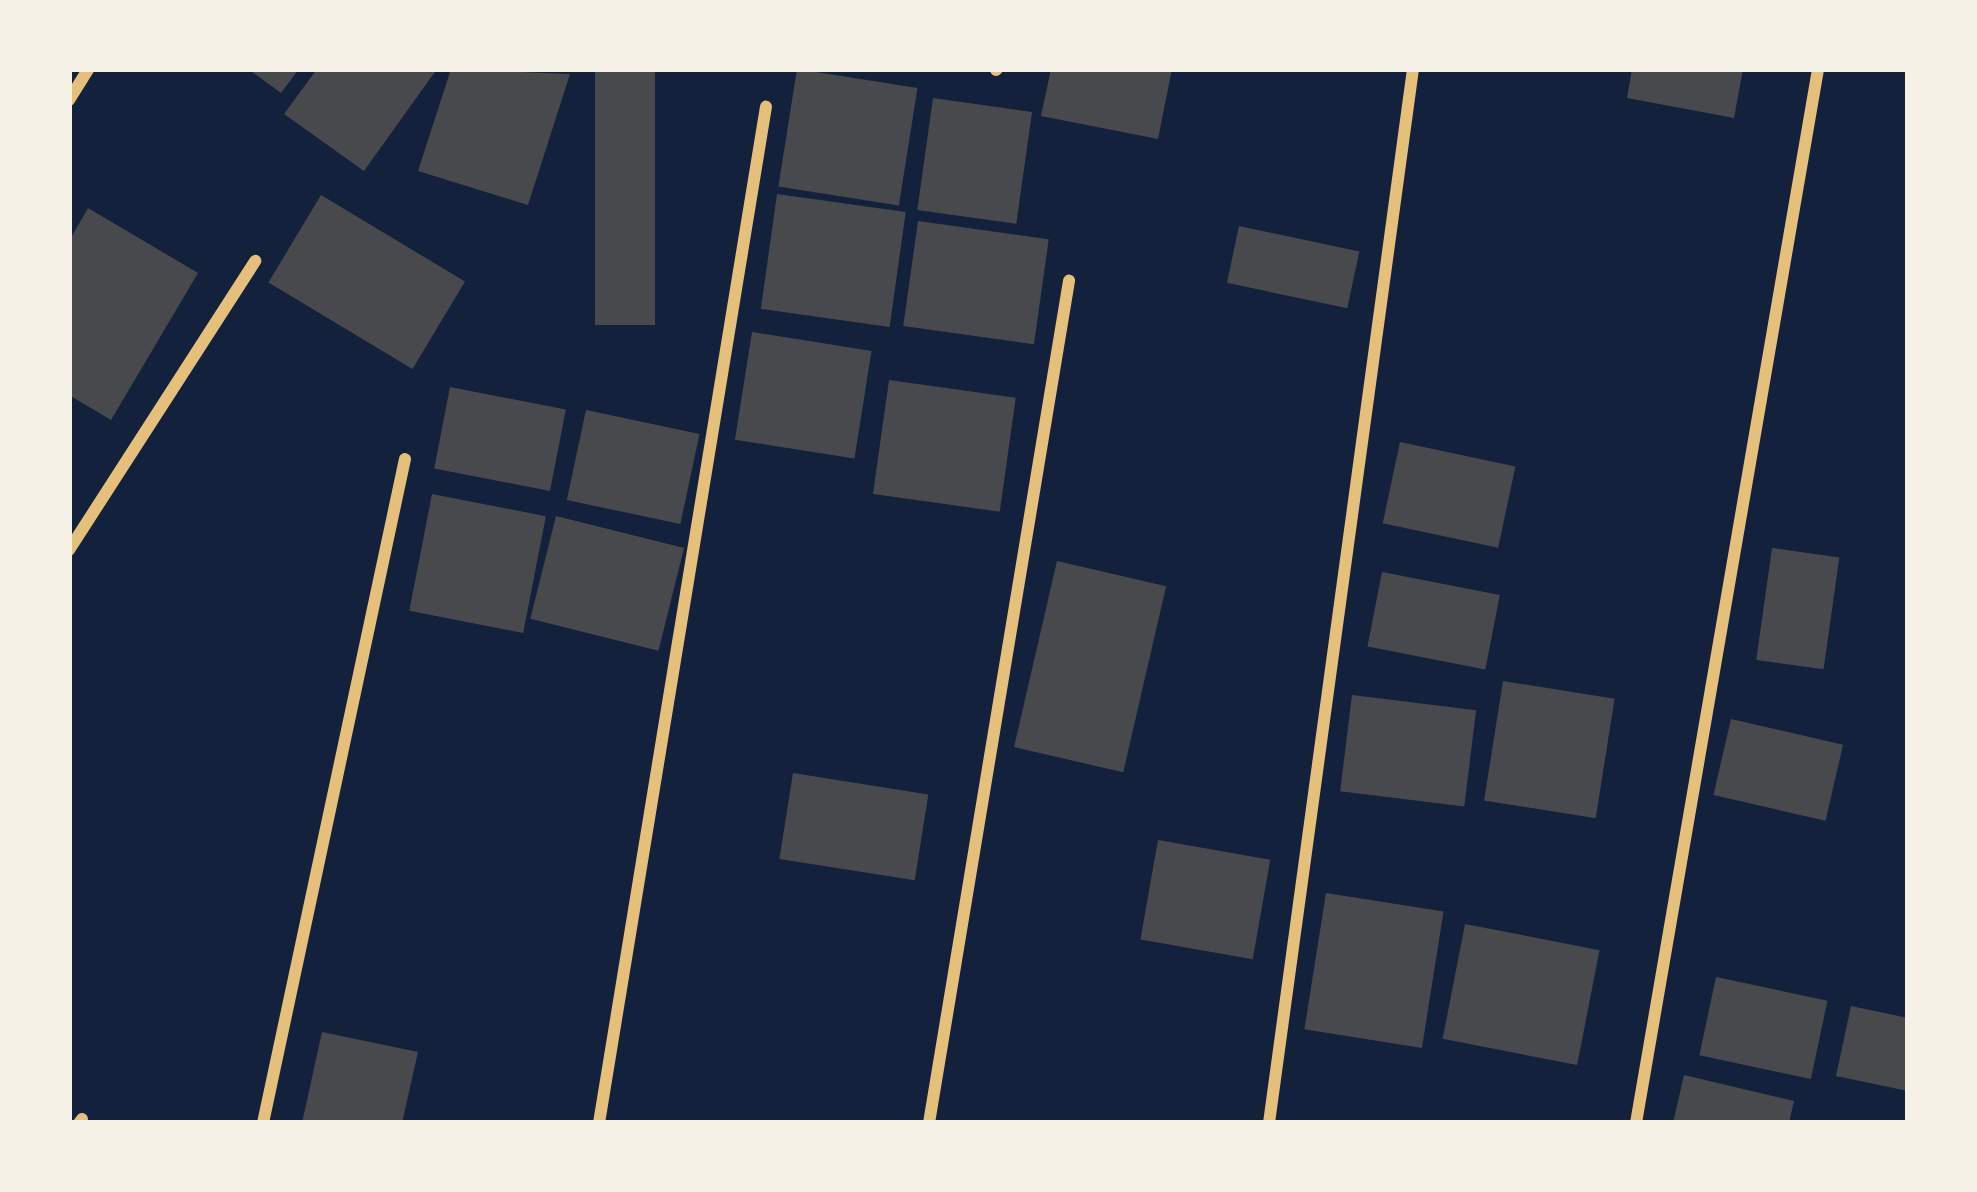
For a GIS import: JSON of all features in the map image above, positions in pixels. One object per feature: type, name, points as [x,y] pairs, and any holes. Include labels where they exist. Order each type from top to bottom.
[{"type":"street","points":[[69,100],[88,69]]},
{"type":"street","points":[[1269,1123],[1414,69]]},
{"type":"street","points":[[1636,1123],[1818,69]]},
{"type":"street","points":[[598,1123],[766,107]]},
{"type":"street","points":[[69,550],[255,261]]},
{"type":"street","points":[[929,1123],[1069,281]]},
{"type":"street","points":[[263,1123],[405,459]]},
{"type":"building","points":[[248,69],[299,69],[281,93]]},
{"type":"building","points":[[317,69],[437,69],[364,171],[284,114]]},
{"type":"building","points":[[451,69],[570,74],[528,205],[418,171]]},
{"type":"building","points":[[595,69],[655,69],[655,325],[595,325]]},
{"type":"building","points":[[797,69],[917,88],[899,206],[778,187]]},
{"type":"building","points":[[1051,69],[1172,69],[1158,139],[1041,116]]},
{"type":"building","points":[[1632,69],[1743,69],[1734,118],[1627,98]]},
{"type":"building","points":[[933,98],[1032,112],[1016,224],[917,210]]},
{"type":"building","points":[[777,194],[906,212],[890,327],[761,309]]},
{"type":"building","points":[[321,195],[465,282],[412,369],[268,282]]},
{"type":"building","points":[[88,208],[198,273],[111,420],[69,395],[69,241]]},
{"type":"building","points":[[918,221],[1049,239],[1034,344],[903,326]]},
{"type":"building","points":[[1239,226],[1359,252],[1347,308],[1227,283]]},
{"type":"building","points":[[752,332],[872,351],[854,459],[735,440]]},
{"type":"building","points":[[889,380],[1016,398],[1000,512],[873,494]]},
{"type":"building","points":[[450,387],[566,410],[550,491],[434,468]]},
{"type":"building","points":[[586,410],[699,434],[680,524],[567,500]]},
{"type":"building","points":[[1400,442],[1515,467],[1498,548],[1383,523]]},
{"type":"building","points":[[432,494],[546,516],[523,633],[409,611]]},
{"type":"building","points":[[556,516],[684,548],[658,651],[530,619]]},
{"type":"building","points":[[1772,548],[1839,557],[1824,669],[1756,660]]},
{"type":"building","points":[[1057,561],[1166,586],[1123,772],[1014,747]]},
{"type":"building","points":[[1382,572],[1500,595],[1485,670],[1367,647]]},
{"type":"building","points":[[1503,681],[1615,699],[1596,818],[1484,801]]},
{"type":"building","points":[[1352,695],[1476,710],[1464,807],[1340,791]]},
{"type":"building","points":[[1731,719],[1843,745],[1826,821],[1713,795]]},
{"type":"building","points":[[793,773],[928,794],[915,880],[779,859]]},
{"type":"building","points":[[1158,840],[1270,860],[1253,959],[1140,939]]},
{"type":"building","points":[[1326,893],[1444,912],[1422,1048],[1304,1029]]},
{"type":"building","points":[[1465,924],[1599,950],[1577,1065],[1443,1039]]},
{"type":"building","points":[[1716,977],[1828,1001],[1811,1079],[1699,1055]]},
{"type":"building","points":[[1851,1006],[1908,1018],[1908,1091],[1836,1076]]},
{"type":"building","points":[[322,1032],[418,1052],[402,1123],[302,1123]]},
{"type":"building","points":[[1684,1075],[1794,1101],[1789,1123],[1673,1123]]}]
